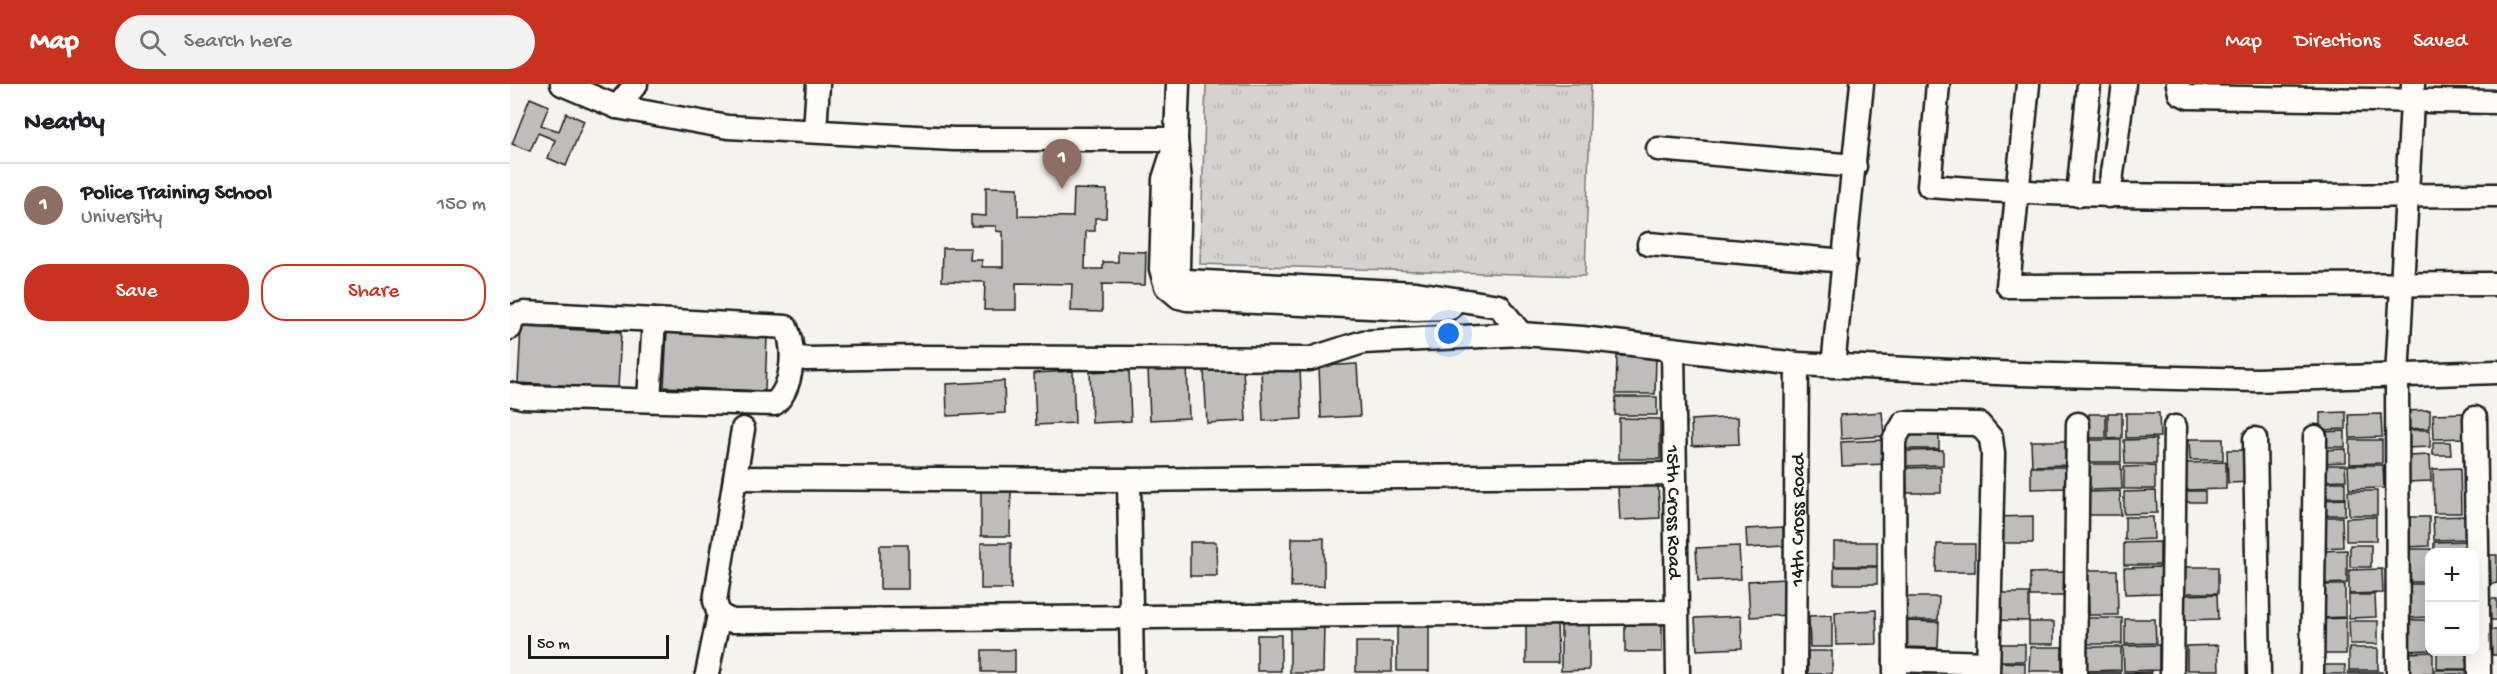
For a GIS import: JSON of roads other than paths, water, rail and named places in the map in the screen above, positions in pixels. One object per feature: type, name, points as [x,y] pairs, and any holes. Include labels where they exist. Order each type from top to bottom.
[{"type":"street","points":[[562,84],[617,107],[728,126],[954,139],[1176,139]]},
{"type":"street","points":[[617,107],[636,84]]},
{"type":"street","points":[[815,131],[818,84]]},
{"type":"street","points":[[1178,84],[1176,139],[1164,179],[1161,269],[1166,286],[1179,297],[1415,309],[1499,306],[1521,334]]},
{"type":"street","points":[[1833,366],[1862,84]]},
{"type":"street","points":[[1938,84],[1929,186],[2017,193],[2109,196],[2497,195]]},
{"type":"street","points":[[2028,84],[2008,286],[2497,284]]},
{"type":"street","points":[[2078,195],[2089,84]]},
{"type":"street","points":[[2109,196],[2124,84]]},
{"type":"street","points":[[2178,84],[2180,93],[2187,97],[2308,101],[2413,92],[2497,102]]},
{"type":"street","points":[[2398,674],[2397,377],[2413,92]]},
{"type":"street","points":[[1659,149],[1855,166]]},
{"type":"street","points":[[1649,244],[1845,261]]},
{"type":"street","points":[[510,328],[513,316],[524,313],[786,327],[791,338],[792,357],[785,389],[780,399],[774,404],[522,397],[510,394]]},
{"type":"street","points":[[649,400],[654,320]]},
{"type":"street","points":[[792,357],[807,359],[920,357],[1310,359],[1363,342],[1521,334],[1797,364],[2019,374],[2257,380],[2497,372]]},
{"type":"street","name":"15th Cross Road","points":[[1673,350],[1678,674]]},
{"type":"street","name":"14th Cross Road","points":[[1795,674],[1797,364]]},
{"type":"street","points":[[2475,417],[2479,674]]},
{"type":"street","points":[[1904,423],[1978,424],[1991,438],[1993,454],[1988,669],[1895,667],[1894,440],[1904,423]]},
{"type":"street","points":[[2076,674],[2078,424]]},
{"type":"street","points":[[2172,674],[2175,427]]},
{"type":"street","points":[[708,674],[719,615],[715,601],[743,429]]},
{"type":"street","points":[[2312,674],[2315,437]]},
{"type":"street","points":[[2255,439],[2259,674]]},
{"type":"street","points":[[735,478],[1130,480],[1674,474]]},
{"type":"street","points":[[1130,480],[1132,674]]},
{"type":"street","points":[[719,615],[732,621],[1676,612]]},
{"type":"place","name":"Police Training School","points":[[1062,189]]}]
